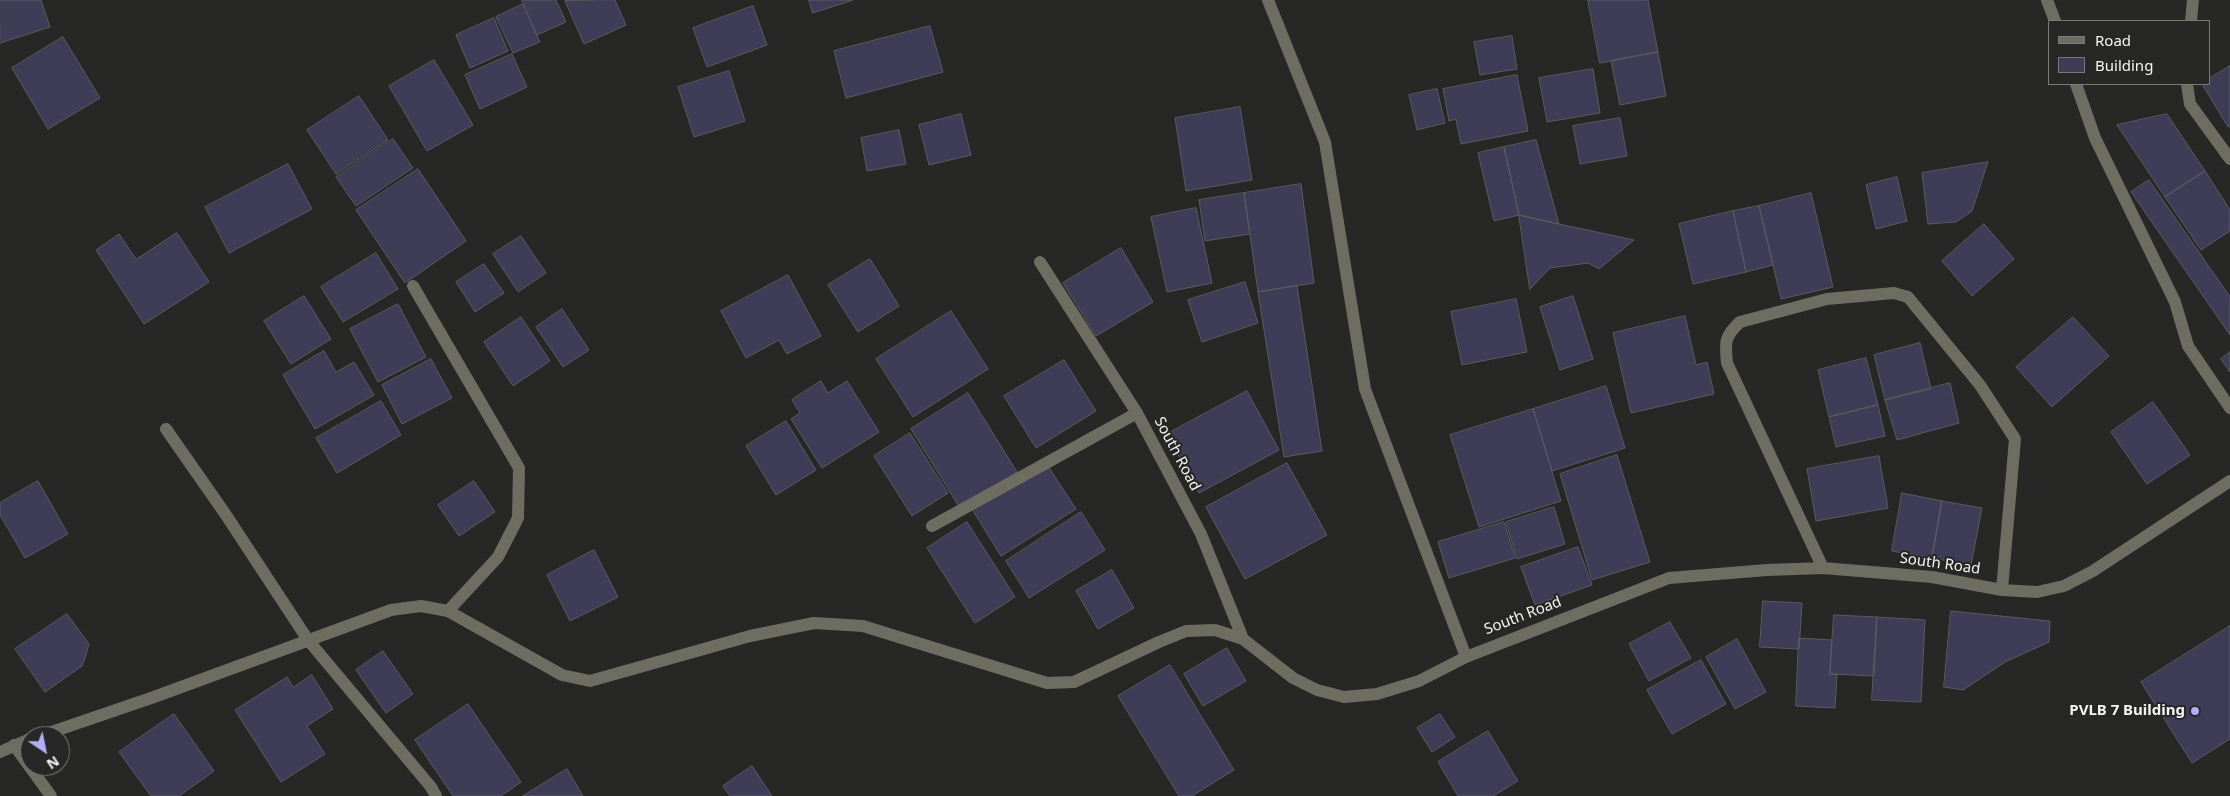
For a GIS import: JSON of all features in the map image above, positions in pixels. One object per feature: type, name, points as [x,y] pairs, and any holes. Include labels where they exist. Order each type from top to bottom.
[{"type":"street","points":[[1268,0],[1325,142],[1365,389],[1466,656]]},
{"type":"street","points":[[2047,0],[2055,20]]},
{"type":"street","points":[[2191,20],[2193,0]]},
{"type":"street","points":[[2076,85],[2095,138],[2175,302],[2188,346],[2230,408]]},
{"type":"street","points":[[2187,85],[2190,104],[2230,159]]},
{"type":"street","name":"South Road","points":[[1040,262],[1137,413],[1201,534],[1243,639],[1293,678],[1317,690],[1344,697],[1377,694],[1419,681],[1466,656],[1669,578],[1766,570],[1823,568],[1932,577],[2002,590],[2037,592],[2064,586],[2092,571],[2230,481]]},
{"type":"street","points":[[413,286],[519,468],[518,518],[498,557],[448,611]]},
{"type":"street","points":[[1823,568],[1727,363],[1725,340],[1740,322],[1827,299],[1894,293],[1908,297],[1980,385],[2015,439],[2002,590]]},
{"type":"street","points":[[932,526],[1137,413]]},
{"type":"street","points":[[166,428],[308,640],[431,787],[436,796]]},
{"type":"street","points":[[69,726],[391,610],[421,606],[448,611],[562,675],[590,681],[750,636],[814,623],[863,626],[1047,684],[1074,682],[1186,631],[1216,630],[1243,639]]},
{"type":"street","points":[[0,752],[20,743]]},
{"type":"street","points":[[14,745],[50,796]]},
{"type":"building","points":[[0,0],[41,0],[50,27],[0,43]]},
{"type":"building","points":[[522,0],[556,0],[566,22],[537,35]]},
{"type":"building","points":[[615,0],[626,25],[584,44],[565,1]]},
{"type":"building","points":[[809,0],[853,0],[813,13]]},
{"type":"building","points":[[1588,0],[1648,0],[1658,52],[1600,63]]},
{"type":"building","points":[[523,4],[540,42],[513,53],[496,17]]},
{"type":"building","points":[[753,6],[767,45],[707,67],[693,28]]},
{"type":"building","points":[[494,18],[508,51],[470,68],[456,35]]},
{"type":"building","points":[[930,26],[943,72],[846,98],[834,51]]},
{"type":"building","points":[[1512,36],[1517,69],[1480,75],[1474,42]]},
{"type":"building","points":[[63,37],[100,98],[48,129],[12,68]]},
{"type":"building","points":[[1658,52],[1666,96],[1620,105],[1611,61]]},
{"type":"building","points":[[512,54],[527,87],[480,109],[465,75]]},
{"type":"building","points":[[434,60],[473,125],[427,151],[389,86]]},
{"type":"building","points":[[2230,66],[2230,126],[2228,127],[2203,85],[2210,85],[2210,78]]},
{"type":"building","points":[[1593,69],[1600,113],[1547,122],[1539,78]]},
{"type":"building","points":[[729,71],[745,121],[694,137],[678,87]]},
{"type":"building","points":[[1517,75],[1528,131],[1461,144],[1456,119],[1449,121],[1443,89]]},
{"type":"building","points":[[1437,89],[1445,123],[1417,130],[1409,95]]},
{"type":"building","points":[[359,96],[388,140],[336,174],[307,130]]},
{"type":"building","points":[[1240,107],[1252,180],[1186,191],[1175,118]]},
{"type":"building","points":[[961,114],[971,155],[929,165],[919,125]]},
{"type":"building","points":[[2167,114],[2205,171],[2165,197],[2117,125]]},
{"type":"building","points":[[1620,118],[1627,156],[1580,164],[1573,126]]},
{"type":"building","points":[[899,130],[906,164],[867,171],[861,138]]},
{"type":"building","points":[[393,139],[413,168],[356,206],[336,177]]},
{"type":"building","points":[[1536,140],[1559,224],[1519,215],[1504,147]]},
{"type":"building","points":[[1504,147],[1519,215],[1494,221],[1478,153]]},
{"type":"building","points":[[1988,162],[1972,211],[1956,222],[1928,224],[1922,173]]},
{"type":"building","points":[[288,164],[312,209],[229,253],[205,207]]},
{"type":"building","points":[[418,169],[466,241],[405,283],[356,210]]},
{"type":"building","points":[[2205,171],[2230,210],[2230,231],[2201,250],[2165,197]]},
{"type":"building","points":[[1897,177],[1907,221],[1876,229],[1866,185]]},
{"type":"building","points":[[2149,180],[2230,297],[2230,335],[2131,192]]},
{"type":"building","points":[[1301,184],[1314,283],[1258,292],[1244,193]]},
{"type":"building","points":[[1244,193],[1250,234],[1205,241],[1199,200]]},
{"type":"building","points":[[1811,193],[1833,287],[1781,299],[1759,206]]},
{"type":"building","points":[[1759,206],[1773,265],[1746,272],[1733,211]]},
{"type":"building","points":[[1196,208],[1212,283],[1167,292],[1151,217]]},
{"type":"building","points":[[1733,211],[1746,272],[1693,284],[1679,224]]},
{"type":"building","points":[[1519,215],[1634,240],[1599,269],[1588,263],[1550,268],[1530,289]]},
{"type":"building","points":[[1984,224],[2014,259],[1972,296],[1942,261]]},
{"type":"building","points":[[177,233],[209,282],[144,324],[96,250],[119,234],[136,259]]},
{"type":"building","points":[[521,236],[546,273],[518,292],[493,254]]},
{"type":"building","points":[[1121,248],[1153,302],[1096,336],[1063,283]]},
{"type":"building","points":[[376,253],[398,289],[343,322],[321,287]]},
{"type":"building","points":[[870,259],[899,306],[858,332],[828,285]]},
{"type":"building","points":[[484,264],[504,293],[475,312],[456,282]]},
{"type":"building","points":[[788,275],[821,336],[787,354],[779,340],[746,358],[721,311]]},
{"type":"building","points":[[1245,282],[1258,323],[1202,342],[1188,300]]},
{"type":"building","points":[[1297,286],[1322,451],[1284,457],[1258,292]]},
{"type":"building","points":[[304,296],[331,339],[291,364],[264,321]]},
{"type":"building","points":[[1573,296],[1593,359],[1560,370],[1540,307]]},
{"type":"building","points":[[1516,299],[1527,352],[1462,365],[1451,312]]},
{"type":"building","points":[[398,304],[426,357],[378,382],[350,329]]},
{"type":"building","points":[[562,309],[589,350],[563,367],[536,327]]},
{"type":"building","points":[[951,311],[988,369],[913,417],[876,359]]},
{"type":"building","points":[[1685,316],[1696,365],[1707,362],[1714,394],[1631,413],[1613,333]]},
{"type":"building","points":[[521,317],[550,361],[513,386],[484,342]]},
{"type":"building","points":[[2073,317],[2109,356],[2052,407],[2016,367]]},
{"type":"building","points":[[1920,343],[1931,389],[1885,400],[1874,355]]},
{"type":"building","points":[[324,351],[336,372],[354,362],[374,395],[315,429],[283,375]]},
{"type":"building","points":[[2230,352],[2230,372],[2221,359]]},
{"type":"building","points":[[1866,358],[1878,405],[1829,417],[1818,370]]},
{"type":"building","points":[[431,359],[452,398],[402,424],[382,385]]},
{"type":"building","points":[[1064,360],[1096,411],[1036,448],[1004,396]]},
{"type":"building","points":[[821,381],[828,393],[847,381],[879,432],[822,468],[791,419],[800,413],[792,400]]},
{"type":"building","points":[[1950,383],[1959,423],[1897,440],[1885,400]]},
{"type":"building","points":[[1606,386],[1625,448],[1552,471],[1533,409]]},
{"type":"building","points":[[1247,391],[1279,450],[1199,493],[1167,434]]},
{"type":"building","points":[[968,393],[1017,472],[960,508],[911,429]]},
{"type":"building","points":[[381,401],[401,435],[337,473],[316,438]]},
{"type":"building","points":[[2153,402],[2190,455],[2147,484],[2111,432]]},
{"type":"building","points":[[1878,405],[1885,436],[1836,447],[1829,417]]},
{"type":"building","points":[[1533,409],[1561,501],[1479,527],[1450,435]]},
{"type":"building","points":[[786,421],[816,470],[776,495],[746,446]]},
{"type":"building","points":[[910,433],[948,493],[912,516],[874,456]]},
{"type":"building","points":[[1617,455],[1650,562],[1592,580],[1560,474]]},
{"type":"building","points":[[1879,456],[1888,508],[1816,521],[1807,469]]},
{"type":"building","points":[[1046,463],[1076,509],[1001,556],[972,509]]},
{"type":"building","points":[[1287,463],[1327,535],[1245,579],[1206,507]]},
{"type":"building","points":[[38,481],[68,534],[25,558],[0,515],[0,503]]},
{"type":"building","points":[[474,481],[495,512],[459,536],[438,505]]},
{"type":"building","points":[[1902,493],[1942,501],[1932,558],[1892,551]]},
{"type":"building","points":[[1942,501],[1982,508],[1971,565],[1932,558]]},
{"type":"building","points":[[1554,507],[1565,544],[1517,559],[1506,522]]},
{"type":"building","points":[[1081,512],[1105,550],[1029,598],[1006,561]]},
{"type":"building","points":[[967,522],[1015,597],[975,623],[927,548]]},
{"type":"building","points":[[1504,522],[1515,558],[1449,578],[1438,542]]},
{"type":"building","points":[[1578,547],[1592,585],[1535,605],[1521,567]]},
{"type":"building","points":[[594,550],[618,597],[570,621],[547,575]]},
{"type":"building","points":[[1112,570],[1134,608],[1098,629],[1076,591]]},
{"type":"building","points":[[1763,601],[1802,603],[1799,649],[1760,647]]},
{"type":"building","points":[[1951,611],[2050,621],[2049,642],[2005,662],[1963,690],[1944,687]]},
{"type":"building","points":[[67,614],[89,644],[82,666],[45,692],[15,649]]},
{"type":"building","points":[[1834,615],[1877,617],[1874,676],[1830,674]]},
{"type":"building","points":[[1877,617],[1925,620],[1921,702],[1872,700]]},
{"type":"building","points":[[1670,622],[1691,658],[1649,681],[1629,644]]},
{"type":"building","name":"PVLB 7 Building","points":[[2230,626],[2230,739],[2192,763],[2141,682]]},
{"type":"building","points":[[1799,638],[1832,640],[1830,674],[1837,674],[1835,708],[1796,706]]},
{"type":"building","points":[[1737,639],[1766,692],[1735,709],[1706,657]]},
{"type":"building","points":[[1227,648],[1246,681],[1203,706],[1184,674]]},
{"type":"building","points":[[383,651],[413,694],[386,713],[356,670]]},
{"type":"building","points":[[1701,660],[1726,704],[1672,734],[1647,690]]},
{"type":"building","points":[[1170,665],[1234,770],[1192,796],[1179,796],[1118,696]]},
{"type":"building","points":[[312,675],[333,709],[307,726],[325,754],[281,782],[235,710],[287,677],[293,687]]},
{"type":"building","points":[[468,704],[521,782],[501,796],[453,796],[415,740]]},
{"type":"building","points":[[174,714],[214,771],[179,796],[151,796],[119,752]]},
{"type":"building","points":[[1440,714],[1455,737],[1432,752],[1417,728]]},
{"type":"building","points":[[1488,731],[1518,781],[1493,796],[1458,796],[1438,762]]},
{"type":"building","points":[[752,766],[772,796],[730,796],[723,786]]},
{"type":"building","points":[[567,769],[583,796],[523,796]]},
{"type":"place","name":"PVLB 7 Building","points":[[2195,711]]}]
